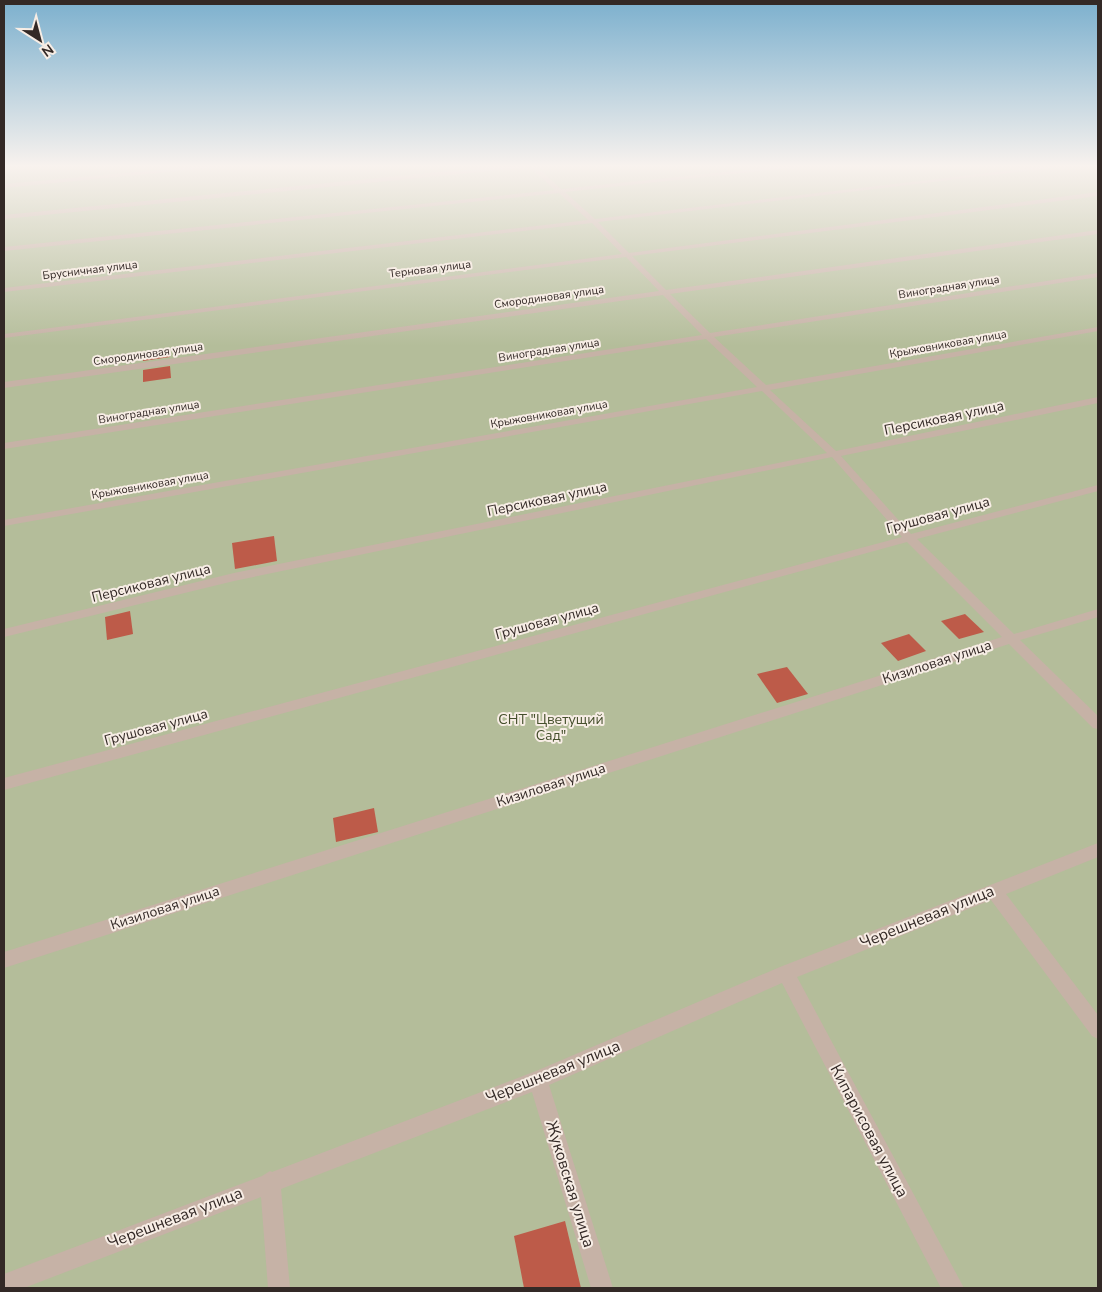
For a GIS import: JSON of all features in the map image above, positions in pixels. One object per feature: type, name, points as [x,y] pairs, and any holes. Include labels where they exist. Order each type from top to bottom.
[{"type":"street","points":[[4,250],[233,225]]},
{"type":"street","name":"Брусничная улица","points":[[4,290],[556,225]]},
{"type":"street","points":[[598,225],[708,336],[834,454],[909,538],[1098,724]]},
{"type":"street","name":"Терновая улица","points":[[4,336],[853,225]]},
{"type":"street","name":"Смородиновая улица","points":[[4,385],[1098,232]]},
{"type":"street","name":"Виноградная улица","points":[[4,446],[1098,275]]},
{"type":"street","name":"Крыжовниковая улица","points":[[4,523],[764,387],[1098,330]]},
{"type":"street","name":"Персиковая улица","points":[[4,633],[234,577],[1098,400]]},
{"type":"street","name":"Грушовая улица","points":[[4,784],[1098,488]]},
{"type":"street","name":"Кизиловая улица","points":[[4,960],[1010,639],[1098,613]]},
{"type":"street","name":"Черешневая улица","points":[[4,1285],[270,1181],[538,1080],[786,973],[1098,850]]},
{"type":"street","points":[[994,891],[1098,1030]]},
{"type":"street","name":"Кипарисовая улица","points":[[786,973],[953,1288]]},
{"type":"street","name":"Жуковская улица","points":[[538,1080],[602,1288]]},
{"type":"street","points":[[270,1181],[279,1288]]},
{"type":"green space","name":"СНТ \"Цветущий Сад\"","points":[[4,225],[1098,225],[1098,1288],[4,1288]]},
{"type":"building","points":[[169,349],[170,357],[143,361],[143,353]]},
{"type":"building","points":[[170,366],[171,378],[143,382],[143,370]]},
{"type":"building","points":[[274,536],[277,561],[235,569],[232,543]]},
{"type":"building","points":[[130,611],[133,634],[107,640],[105,617]]},
{"type":"building","points":[[965,614],[984,632],[959,639],[941,621]]},
{"type":"building","points":[[909,634],[926,651],[898,661],[881,643]]},
{"type":"building","points":[[787,667],[808,694],[777,703],[757,674]]},
{"type":"building","points":[[374,808],[378,832],[336,842],[333,818]]},
{"type":"building","points":[[565,1221],[581,1288],[524,1288],[514,1236]]}]
